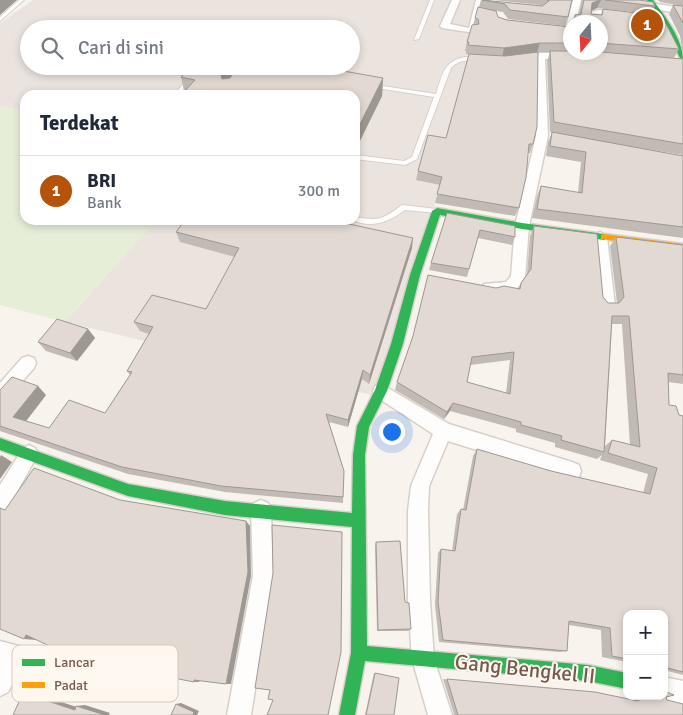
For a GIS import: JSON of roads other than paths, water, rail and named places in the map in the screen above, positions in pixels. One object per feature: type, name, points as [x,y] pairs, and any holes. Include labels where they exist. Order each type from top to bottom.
[{"type":"street","points":[[456,0],[445,26],[471,35],[476,13],[482,2]]},
{"type":"street","points":[[539,30],[570,30],[577,0]]},
{"type":"street","points":[[637,3],[654,4],[683,11]]},
{"type":"street","points":[[654,4],[683,58]]},
{"type":"street","points":[[476,13],[490,15]]},
{"type":"street","points":[[594,15],[598,13],[630,17]]},
{"type":"street","points":[[648,19],[665,22]]},
{"type":"street","points":[[474,285],[493,289],[510,287],[518,278],[522,226],[546,137],[535,57],[563,57]]},
{"type":"street","points":[[670,63],[683,64]]},
{"type":"street","points":[[347,715],[359,653],[359,455],[363,426],[380,391],[400,336],[420,276],[437,211],[522,226],[683,247]]},
{"type":"street","points":[[600,237],[607,306]]},
{"type":"street","points":[[0,395],[28,363]]},
{"type":"street","points":[[380,391],[444,432],[572,471]]},
{"type":"street","points":[[440,715],[423,659],[419,601],[418,511],[420,486],[433,450],[444,432]]},
{"type":"street","points":[[0,444],[128,490],[208,505],[360,521]]},
{"type":"street","points":[[0,503],[29,454]]},
{"type":"street","points":[[240,715],[263,576],[262,510]]},
{"type":"street","name":"Gang Bengkel II","points":[[359,653],[588,674],[623,680]]},
{"type":"street","points":[[0,684],[8,654]]},
{"type":"street","points":[[668,690],[683,693]]},
{"type":"lane","points":[[0,20],[22,0]]},
{"type":"lane","points":[[416,39],[432,0]]},
{"type":"lane","points":[[0,11],[9,12]]},
{"type":"lane","points":[[360,158],[408,163],[415,158],[453,62],[460,59],[484,59]]},
{"type":"lane","points":[[181,90],[194,75]]},
{"type":"lane","points":[[359,83],[438,96]]},
{"type":"lane","points":[[360,220],[381,223],[404,207],[437,211]]},
{"type":"place","name":"BRI","points":[[647,25]]}]
